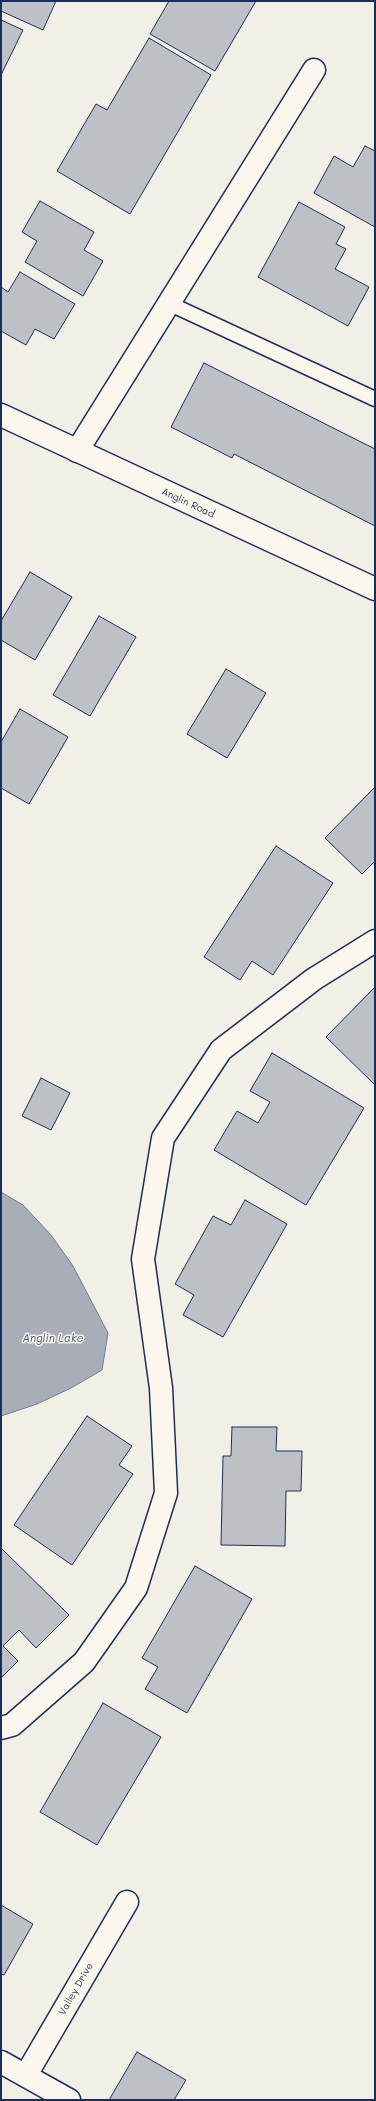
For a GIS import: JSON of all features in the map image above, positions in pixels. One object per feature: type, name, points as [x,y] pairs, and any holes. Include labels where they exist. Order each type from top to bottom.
[{"type":"street","points":[[76,451],[314,70]]},
{"type":"street","name":"Anglin Road","points":[[1,415],[375,589]]},
{"type":"street","points":[[1,1728],[12,1725],[84,1662],[136,1588],[166,1493],[161,1388],[144,1259],[163,1138],[221,1050],[314,980],[375,941]]},
{"type":"street","name":"Valley Drive","points":[[26,2075],[126,1902]]},
{"type":"street","points":[[1,2062],[68,2100]]},
{"type":"lane","points":[[168,303],[375,399]]},
{"type":"water","name":"Anglin Lake","points":[[1,1192],[23,1205],[51,1235],[73,1266],[108,1333],[102,1370],[71,1388],[37,1404],[1,1416]]},
{"type":"building","points":[[1,1],[56,1],[43,30],[1,11]]},
{"type":"building","points":[[169,1],[256,1],[215,71],[150,34]]},
{"type":"building","points":[[1,20],[23,30],[1,75]]},
{"type":"building","points":[[149,38],[211,75],[130,214],[57,171],[96,104],[107,110]]},
{"type":"building","points":[[365,146],[375,151],[375,227],[314,193],[334,156],[353,167]]},
{"type":"building","points":[[40,201],[94,232],[84,250],[103,261],[83,296],[25,262],[37,241],[22,232]]},
{"type":"building","points":[[299,202],[345,227],[336,244],[346,249],[335,269],[369,287],[348,326],[258,277]]},
{"type":"building","points":[[20,272],[75,304],[54,339],[35,329],[26,345],[1,331],[1,287],[8,292]]},
{"type":"building","points":[[204,363],[375,449],[375,526],[234,454],[232,458],[171,427]]},
{"type":"building","points":[[30,572],[72,597],[35,660],[1,640],[1,621]]},
{"type":"building","points":[[99,616],[136,637],[90,716],[53,695]]},
{"type":"building","points":[[226,669],[266,693],[227,758],[187,734]]},
{"type":"building","points":[[20,709],[68,737],[29,804],[1,788],[1,742]]},
{"type":"building","points":[[375,787],[375,861],[362,874],[325,838]]},
{"type":"building","points":[[276,846],[333,883],[273,975],[252,961],[240,980],[204,957]]},
{"type":"building","points":[[375,987],[375,1085],[326,1037]]},
{"type":"building","points":[[272,1053],[364,1108],[306,1205],[214,1150],[237,1111],[258,1123],[270,1102],[250,1091]]},
{"type":"building","points":[[41,1078],[70,1093],[51,1130],[22,1116]]},
{"type":"building","points":[[245,1200],[287,1224],[223,1337],[183,1315],[194,1295],[175,1284],[213,1216],[231,1225]]},
{"type":"building","points":[[87,1416],[132,1446],[119,1465],[133,1474],[72,1565],[14,1525]]},
{"type":"building","points":[[232,1427],[277,1427],[276,1451],[302,1451],[301,1491],[286,1491],[285,1546],[221,1545],[223,1456],[231,1456]]},
{"type":"building","points":[[1,1548],[69,1615],[36,1648],[19,1630],[3,1646],[18,1661],[1,1678]]},
{"type":"building","points":[[195,1566],[252,1599],[187,1713],[145,1689],[158,1667],[142,1658]]},
{"type":"building","points":[[103,1703],[161,1737],[97,1845],[40,1812]]},
{"type":"building","points":[[1,1905],[33,1924],[4,1975],[1,1974]]},
{"type":"building","points":[[137,2052],[186,2080],[174,2100],[109,2100]]}]
